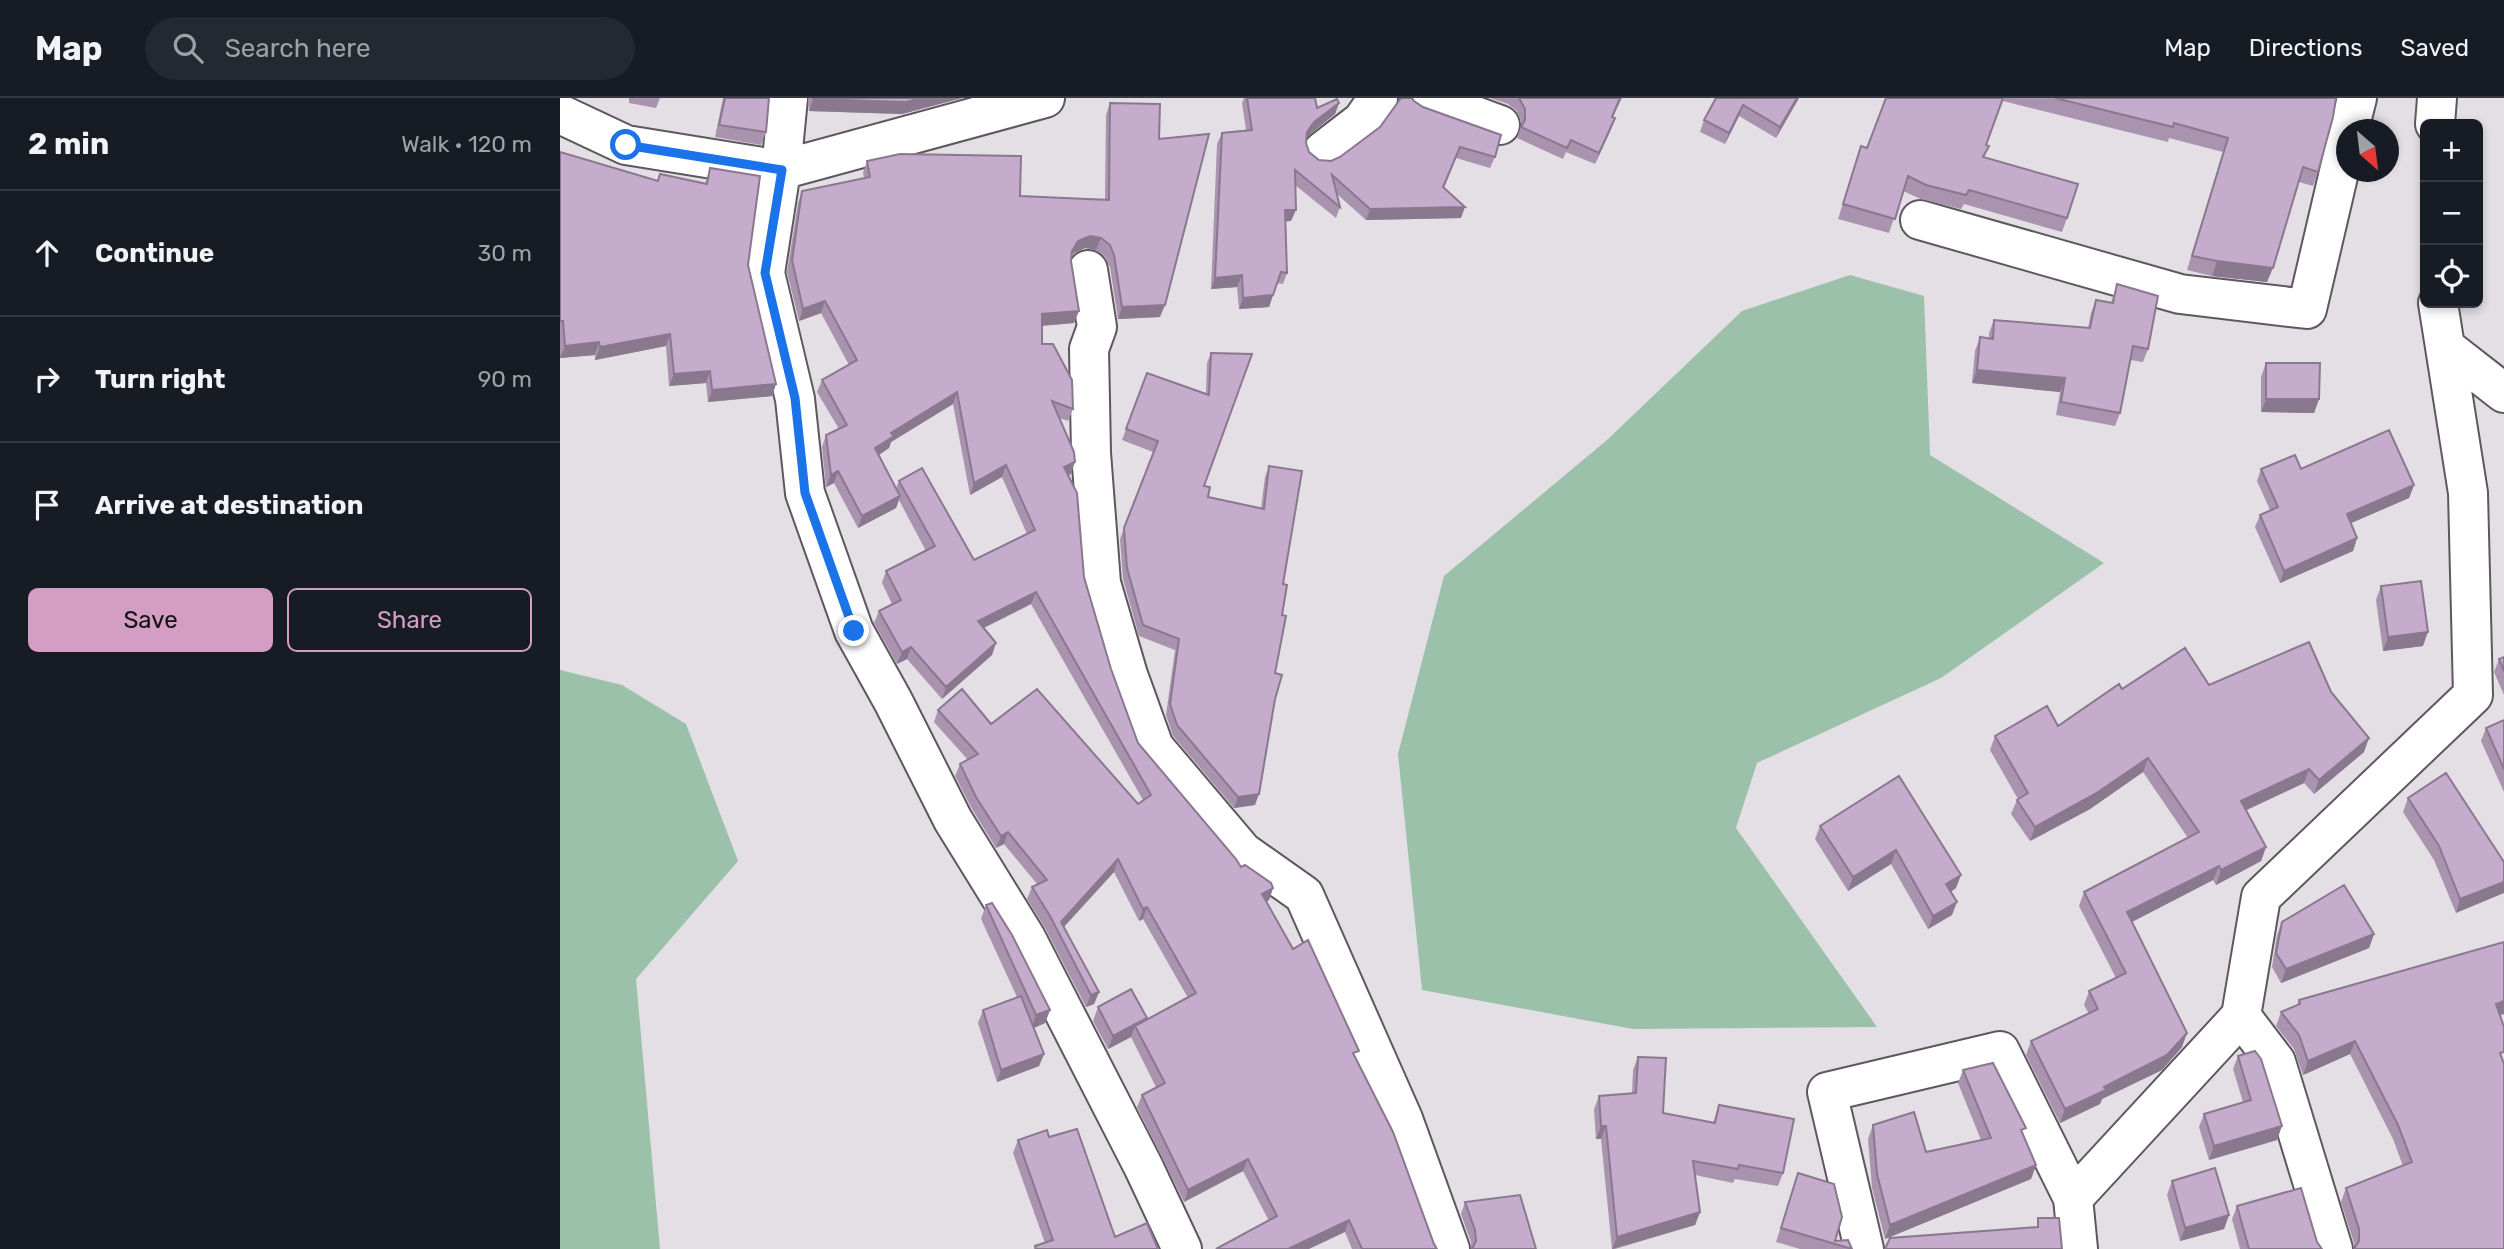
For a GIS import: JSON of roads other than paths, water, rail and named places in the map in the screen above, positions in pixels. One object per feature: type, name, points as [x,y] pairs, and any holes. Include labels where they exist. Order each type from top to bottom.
[{"type":"street","points":[[788,98],[782,170],[765,273],[795,398],[805,493],[854,631],[894,701],[953,820],[1026,938],[1144,1168],[1182,1249]]},
{"type":"street","points":[[560,114],[626,145],[782,170],[1045,98]]},
{"type":"street","points":[[1323,151],[1363,121],[1378,98]]},
{"type":"street","points":[[1426,98],[1500,125]]},
{"type":"street","points":[[2435,119],[2437,98]]},
{"type":"street","points":[[1920,220],[2180,294],[2307,309],[2337,182]]},
{"type":"street","points":[[1088,271],[1097,327],[1089,349],[1091,453],[1101,583],[1128,676],[1154,747],[1243,852],[1304,895],[1403,1119],[1450,1249]]},
{"type":"street","points":[[2073,1198],[2241,1016],[2261,897],[2473,695],[2468,493],[2439,308]]},
{"type":"street","points":[[2445,347],[2504,393]]},
{"type":"street","points":[[2241,1016],[2276,1062],[2333,1249]]},
{"type":"street","points":[[1864,1249],[1826,1092],[2000,1051],[2073,1198],[2078,1249]]}]
